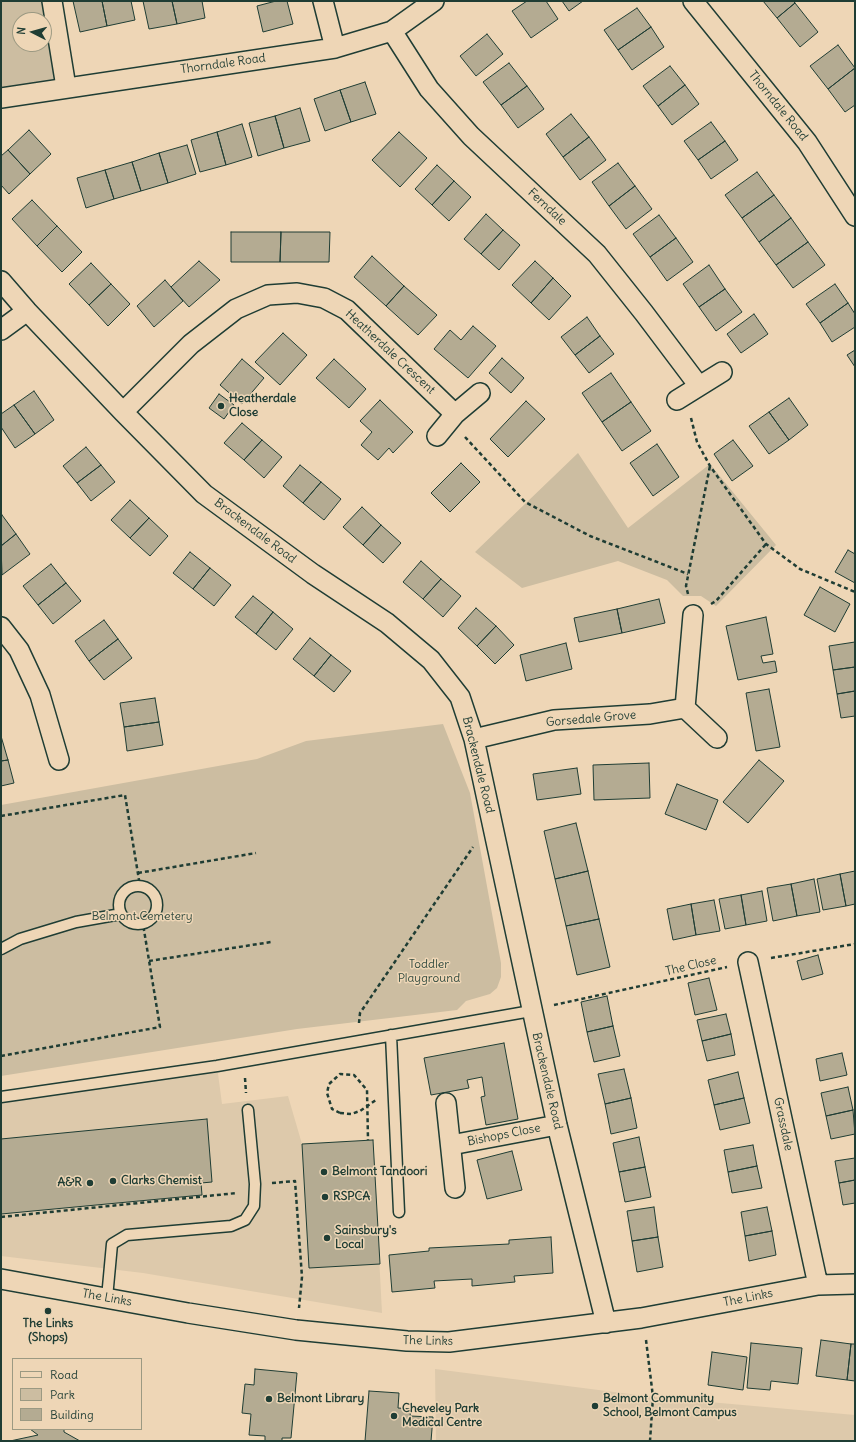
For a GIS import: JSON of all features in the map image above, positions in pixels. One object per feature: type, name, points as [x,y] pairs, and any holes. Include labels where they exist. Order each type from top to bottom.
[{"type":"street","points":[[52,1],[66,87]]},
{"type":"street","points":[[323,1],[335,48]]},
{"type":"street","name":"Thorndale Road","points":[[1,98],[66,87],[335,48],[392,31],[434,1]]},
{"type":"street","name":"Thorndale Road","points":[[693,1],[807,142],[855,216]]},
{"type":"street","name":"Ferndale","points":[[392,31],[429,89],[472,136],[597,254],[699,386]]},
{"type":"street","name":"Brackendale Road","points":[[1,281],[27,311],[123,412],[204,494],[313,574],[387,623],[431,660],[460,697],[474,739],[557,1125],[606,1323]]},
{"type":"street","name":"Heatherdale Crescent","points":[[123,412],[191,344],[236,309],[268,295],[297,293],[324,298],[347,310],[455,414]]},
{"type":"street","points":[[1,330],[27,311]]},
{"type":"street","points":[[677,400],[722,372]]},
{"type":"street","points":[[436,436],[455,414],[480,393]]},
{"type":"street","points":[[693,615],[685,708],[717,738]]},
{"type":"street","points":[[1,627],[20,650],[40,694],[59,760]]},
{"type":"street","name":"Gorsedale Grove","points":[[474,739],[554,720],[650,714],[685,708]]},
{"type":"street","name":"Grassdale","points":[[748,962],[818,1285]]},
{"type":"street","name":"Bishops Close","points":[[446,1103],[455,1188]]},
{"type":"street","name":"Bishops Close","points":[[451,1145],[557,1125]]},
{"type":"street","name":"The Links","points":[[1,1279],[296,1330],[399,1340],[449,1342],[641,1318],[818,1285],[855,1284]]},
{"type":"lane","points":[[140,886],[150,890],[156,898],[157,909],[152,919],[143,924],[134,924],[126,921],[121,914],[119,904],[122,894],[130,888],[140,886]]},
{"type":"lane","points":[[1,949],[20,939],[76,922],[121,914]]},
{"type":"lane","points":[[1,1097],[244,1062],[532,1011]]},
{"type":"lane","points":[[391,1035],[399,1212]]},
{"type":"lane","points":[[107,1298],[112,1244],[127,1235],[231,1226],[244,1220],[254,1206],[255,1184],[248,1110]]},
{"type":"path","points":[[677,400],[691,416],[697,442],[710,466],[766,544],[800,569],[855,592]]},
{"type":"path","points":[[471,441],[525,502],[590,536],[688,574]]},
{"type":"path","points":[[710,466],[686,586],[693,615],[716,601],[766,544]]},
{"type":"path","points":[[1,816],[125,795],[140,886]]},
{"type":"path","points":[[356,1041],[360,1013],[491,821]]},
{"type":"path","points":[[138,873],[256,853]]},
{"type":"path","points":[[1,1056],[160,1027],[143,924]]},
{"type":"path","points":[[149,961],[271,942]]},
{"type":"path","name":"The Close","points":[[532,1011],[748,962],[855,944]]},
{"type":"path","points":[[244,1062],[248,1110]]},
{"type":"path","points":[[368,1140],[367,1090],[354,1075],[340,1074],[329,1084],[327,1093],[332,1109],[340,1113],[351,1114],[360,1111],[393,1087]]},
{"type":"path","points":[[1,1217],[234,1194],[255,1184],[295,1182],[302,1277],[296,1330]]},
{"type":"path","points":[[641,1318],[649,1353],[654,1397],[650,1441]]},
{"type":"shaded area","points":[[217,1066],[222,1104],[288,1096],[302,1144],[373,1140],[382,1313],[143,1273],[1,1256],[1,1097]]},
{"type":"shaded area","name":"Belmont Community School, Belmont Campus","points":[[435,1369],[653,1397],[855,1415],[855,1441],[436,1441]]},
{"type":"green space","points":[[1,1],[52,1],[66,87],[1,98]]},
{"type":"green space","points":[[578,453],[628,528],[710,464],[776,545],[716,606],[701,596],[683,596],[667,580],[618,561],[522,588],[475,552]]},
{"type":"green space","points":[[443,724],[470,793],[501,963],[501,977],[497,988],[490,994],[466,1001],[457,1010],[297,1029],[1,1076],[1,805],[257,759],[306,741]]},
{"type":"building","points":[[73,1],[102,1],[107,26],[80,32]]},
{"type":"building","points":[[102,1],[131,1],[135,20],[107,26]]},
{"type":"building","points":[[143,1],[172,1],[177,24],[149,29]]},
{"type":"building","points":[[172,1],[202,1],[205,18],[177,24]]},
{"type":"building","points":[[276,1],[287,1],[293,24],[263,32],[257,6]]},
{"type":"building","points":[[527,1],[546,1],[558,19],[531,38],[512,11]]},
{"type":"building","points":[[562,1],[583,1],[569,11]]},
{"type":"building","points":[[763,1],[793,1],[795,3],[777,18]]},
{"type":"building","points":[[795,3],[818,32],[800,47],[777,18]]},
{"type":"building","points":[[637,8],[651,27],[618,50],[604,30]]},
{"type":"building","points":[[651,27],[664,47],[632,70],[618,50]]},
{"type":"building","points":[[487,34],[503,54],[476,76],[460,56]]},
{"type":"building","points":[[838,45],[855,68],[828,89],[810,66]]},
{"type":"building","points":[[509,63],[527,86],[501,105],[483,82]]},
{"type":"building","points":[[670,66],[685,85],[658,106],[643,86]]},
{"type":"building","points":[[855,68],[855,105],[845,112],[828,89]]},
{"type":"building","points":[[365,82],[376,114],[351,122],[340,90]]},
{"type":"building","points":[[685,85],[699,104],[672,125],[658,106]]},
{"type":"building","points":[[527,86],[544,109],[518,128],[501,105]]},
{"type":"building","points":[[340,90],[351,122],[325,131],[314,99]]},
{"type":"building","points":[[300,108],[310,141],[284,148],[275,116]]},
{"type":"building","points":[[571,114],[589,137],[563,157],[546,134]]},
{"type":"building","points":[[275,116],[284,148],[258,156],[249,123]]},
{"type":"building","points":[[711,122],[725,141],[698,160],[684,141]]},
{"type":"building","points":[[242,124],[252,157],[226,165],[217,132]]},
{"type":"building","points":[[29,130],[51,154],[30,174],[8,150]]},
{"type":"building","points":[[217,132],[226,165],[200,172],[191,140]]},
{"type":"building","points":[[399,132],[427,158],[400,187],[372,160]]},
{"type":"building","points":[[589,137],[606,160],[580,180],[563,157]]},
{"type":"building","points":[[725,141],[738,160],[711,179],[698,160]]},
{"type":"building","points":[[187,145],[196,174],[168,183],[159,153]]},
{"type":"building","points":[[8,150],[30,174],[9,194],[1,185],[1,156]]},
{"type":"building","points":[[159,153],[168,183],[141,191],[132,162]]},
{"type":"building","points":[[132,162],[141,191],[114,199],[105,170]]},
{"type":"building","points":[[618,163],[635,186],[609,206],[592,182]]},
{"type":"building","points":[[437,165],[454,181],[432,205],[415,189]]},
{"type":"building","points":[[105,170],[114,199],[86,208],[77,178]]},
{"type":"building","points":[[757,172],[774,195],[742,218],[725,195]]},
{"type":"building","points":[[454,181],[471,197],[449,221],[432,205]]},
{"type":"building","points":[[635,186],[652,209],[626,229],[609,206]]},
{"type":"building","points":[[774,195],[791,218],[759,242],[742,218]]},
{"type":"building","points":[[32,200],[57,226],[37,246],[12,219]]},
{"type":"building","points":[[486,214],[503,230],[481,254],[464,239]]},
{"type":"building","points":[[659,215],[676,238],[650,257],[633,234]]},
{"type":"building","points":[[791,218],[808,242],[776,265],[759,242]]},
{"type":"building","points":[[57,226],[82,252],[62,272],[37,246]]},
{"type":"building","points":[[503,230],[520,245],[499,270],[481,254]]},
{"type":"building","points":[[231,232],[281,232],[280,262],[231,262]]},
{"type":"building","points":[[281,232],[330,232],[329,262],[280,262]]},
{"type":"building","points":[[676,238],[693,262],[667,281],[650,257]]},
{"type":"building","points":[[808,242],[825,265],[793,288],[776,265]]},
{"type":"building","points":[[372,256],[404,286],[386,306],[354,277]]},
{"type":"building","points":[[199,261],[220,280],[189,307],[171,287]]},
{"type":"building","points":[[535,261],[553,278],[531,303],[512,285]]},
{"type":"building","points":[[91,263],[111,284],[89,305],[69,284]]},
{"type":"building","points":[[709,265],[725,289],[699,307],[683,284]]},
{"type":"building","points":[[553,278],[571,296],[549,320],[531,303]]},
{"type":"building","points":[[165,280],[183,301],[154,327],[137,306]]},
{"type":"building","points":[[111,284],[130,304],[108,326],[89,305]]},
{"type":"building","points":[[835,284],[848,303],[820,323],[806,304]]},
{"type":"building","points":[[404,286],[437,315],[418,335],[386,306]]},
{"type":"building","points":[[725,289],[742,312],[716,331],[699,307]]},
{"type":"building","points":[[848,303],[855,314],[855,327],[832,342],[820,323]]},
{"type":"building","points":[[754,314],[768,334],[741,353],[727,334]]},
{"type":"building","points":[[587,317],[600,336],[575,355],[561,337]]},
{"type":"building","points":[[473,326],[496,346],[468,378],[434,349],[450,330],[461,340]]},
{"type":"building","points":[[283,333],[307,355],[280,385],[255,362]]},
{"type":"building","points":[[600,336],[614,354],[589,373],[575,355]]},
{"type":"building","points":[[855,350],[855,367],[847,355]]},
{"type":"building","points":[[502,358],[524,378],[511,393],[489,373]]},
{"type":"building","points":[[242,359],[264,378],[242,404],[220,385]]},
{"type":"building","points":[[334,359],[366,389],[349,408],[316,378]]},
{"type":"building","points":[[611,373],[631,402],[602,422],[582,393]]},
{"type":"building","points":[[34,391],[54,420],[35,434],[14,405]]},
{"type":"building","name":"Heatherdale Close","points":[[219,394],[234,405],[224,419],[209,408]]},
{"type":"building","points":[[789,398],[808,425],[789,440],[769,412]]},
{"type":"building","points":[[380,400],[413,432],[393,453],[389,448],[378,460],[361,445],[372,432],[360,421]]},
{"type":"building","points":[[526,401],[545,419],[508,457],[490,439]]},
{"type":"building","points":[[631,402],[651,431],[622,451],[602,422]]},
{"type":"building","points":[[14,405],[35,434],[15,448],[1,427],[1,414]]},
{"type":"building","points":[[769,412],[789,440],[769,454],[749,426]]},
{"type":"building","points":[[242,423],[262,440],[244,460],[224,443]]},
{"type":"building","points":[[262,440],[282,457],[264,478],[244,460]]},
{"type":"building","points":[[733,440],[753,466],[732,481],[714,454]]},
{"type":"building","points":[[657,444],[679,477],[653,496],[630,463]]},
{"type":"building","points":[[86,447],[101,465],[77,483],[63,466]]},
{"type":"building","points":[[461,463],[480,482],[450,512],[431,493]]},
{"type":"building","points":[[101,465],[115,482],[91,501],[77,483]]},
{"type":"building","points":[[300,465],[321,482],[303,503],[283,486]]},
{"type":"building","points":[[321,482],[341,499],[324,520],[303,503]]},
{"type":"building","points":[[130,500],[149,518],[130,538],[111,520]]},
{"type":"building","points":[[362,507],[381,525],[363,545],[343,527]]},
{"type":"building","points":[[2,515],[16,534],[1,546],[1,516]]},
{"type":"building","points":[[149,518],[168,536],[150,556],[130,538]]},
{"type":"building","points":[[381,525],[401,543],[383,563],[363,545]]},
{"type":"building","points":[[16,534],[30,554],[2,575],[1,546]]},
{"type":"building","points":[[848,550],[855,554],[855,583],[835,572]]},
{"type":"building","points":[[190,552],[210,568],[193,589],[173,573]]},
{"type":"building","points":[[421,561],[441,579],[423,599],[403,582]]},
{"type":"building","points":[[51,564],[66,583],[38,605],[23,586]]},
{"type":"building","points":[[210,568],[231,585],[214,606],[193,589]]},
{"type":"building","points":[[441,579],[461,596],[443,617],[423,599]]},
{"type":"building","points":[[66,583],[81,601],[53,624],[38,605]]},
{"type":"building","points":[[820,587],[850,604],[835,632],[804,615]]},
{"type":"building","points":[[253,596],[273,612],[256,634],[235,617]]},
{"type":"building","points":[[659,599],[665,623],[622,633],[617,609]]},
{"type":"building","points":[[476,608],[496,626],[477,646],[458,628]]},
{"type":"building","points":[[617,609],[622,633],[579,642],[574,618]]},
{"type":"building","points":[[273,612],[293,629],[276,650],[256,634]]},
{"type":"building","points":[[766,617],[773,654],[761,656],[763,663],[775,661],[777,672],[738,680],[726,626]]},
{"type":"building","points":[[104,620],[118,639],[89,661],[75,641]]},
{"type":"building","points":[[496,626],[514,645],[495,664],[477,646]]},
{"type":"building","points":[[310,638],[331,655],[314,676],[293,659]]},
{"type":"building","points":[[118,639],[132,658],[104,680],[89,661]]},
{"type":"building","points":[[855,642],[855,667],[833,670],[829,646]]},
{"type":"building","points":[[566,643],[572,669],[526,681],[520,655]]},
{"type":"building","points":[[331,655],[351,671],[334,692],[314,676]]},
{"type":"building","points":[[855,667],[855,691],[837,694],[833,670]]},
{"type":"building","points":[[769,689],[780,747],[756,751],[746,693]]},
{"type":"building","points":[[855,691],[855,716],[841,718],[837,694]]},
{"type":"building","points":[[155,698],[159,722],[124,727],[120,703]]},
{"type":"building","points":[[159,722],[163,745],[127,751],[124,727]]},
{"type":"building","points":[[1,736],[8,760],[1,761]]},
{"type":"building","points":[[8,760],[14,783],[1,786],[1,761]]},
{"type":"building","points":[[759,760],[784,781],[748,823],[723,802]]},
{"type":"building","points":[[649,763],[650,798],[594,800],[593,765]]},
{"type":"building","points":[[577,768],[581,794],[537,800],[533,774]]},
{"type":"building","points":[[677,784],[718,800],[706,830],[665,814]]},
{"type":"building","points":[[576,823],[588,871],[555,879],[544,831]]},
{"type":"building","points":[[588,871],[599,919],[566,926],[555,879]]},
{"type":"building","points":[[855,871],[855,904],[846,906],[840,874]]},
{"type":"building","points":[[840,874],[846,906],[823,910],[817,879]]},
{"type":"building","points":[[814,879],[820,912],[797,916],[791,884]]},
{"type":"building","points":[[791,884],[797,916],[773,921],[767,888]]},
{"type":"building","points":[[762,891],[767,921],[746,925],[741,895]]},
{"type":"building","points":[[741,895],[746,925],[725,929],[719,899]]},
{"type":"building","points":[[714,900],[720,931],[696,935],[691,904]]},
{"type":"building","points":[[691,904],[696,935],[673,940],[667,909]]},
{"type":"building","points":[[599,919],[610,967],[577,975],[566,926]]},
{"type":"building","points":[[818,955],[823,974],[802,980],[797,961]]},
{"type":"building","points":[[709,978],[717,1010],[695,1015],[688,983]]},
{"type":"building","points":[[607,996],[613,1026],[587,1032],[581,1002]]},
{"type":"building","points":[[726,1014],[731,1034],[702,1041],[697,1020]]},
{"type":"building","points":[[613,1026],[620,1056],[594,1062],[587,1032]]},
{"type":"building","points":[[731,1034],[735,1055],[707,1061],[702,1041]]},
{"type":"building","points":[[504,1043],[518,1119],[486,1125],[481,1097],[485,1096],[482,1077],[467,1080],[469,1088],[431,1095],[424,1058]]},
{"type":"building","points":[[842,1053],[847,1075],[820,1081],[816,1059]]},
{"type":"building","points":[[624,1069],[631,1098],[605,1104],[598,1074]]},
{"type":"building","points":[[738,1072],[744,1098],[714,1105],[708,1080]]},
{"type":"building","points":[[848,1087],[853,1110],[826,1116],[821,1093]]},
{"type":"building","points":[[631,1098],[637,1128],[611,1134],[605,1104]]},
{"type":"building","points":[[744,1098],[750,1123],[720,1130],[714,1105]]},
{"type":"building","points":[[853,1110],[855,1134],[831,1139],[826,1116]]},
{"type":"building","points":[[207,1119],[212,1182],[201,1183],[202,1195],[1,1214],[1,1139]]},
{"type":"building","points":[[639,1137],[645,1167],[619,1172],[613,1143]]},
{"type":"building","points":[[373,1140],[380,1264],[309,1268],[302,1144]]},
{"type":"building","points":[[753,1145],[757,1166],[728,1172],[724,1150]]},
{"type":"building","points":[[512,1151],[522,1190],[487,1199],[477,1160]]},
{"type":"building","points":[[855,1158],[855,1180],[839,1183],[835,1161]]},
{"type":"building","points":[[757,1166],[762,1188],[732,1193],[728,1172]]},
{"type":"building","points":[[645,1167],[651,1197],[625,1202],[619,1172]]},
{"type":"building","points":[[855,1180],[855,1203],[843,1205],[839,1183]]},
{"type":"building","points":[[654,1207],[658,1237],[632,1241],[627,1211]]},
{"type":"building","points":[[767,1207],[772,1231],[745,1236],[741,1212]]},
{"type":"building","points":[[772,1231],[776,1255],[749,1261],[745,1236]]},
{"type":"building","points":[[551,1237],[553,1273],[514,1276],[515,1282],[472,1286],[472,1279],[434,1281],[435,1288],[392,1292],[389,1255],[429,1251],[429,1248],[509,1244],[509,1240]]},
{"type":"building","points":[[658,1237],[663,1267],[637,1272],[632,1241]]},
{"type":"building","points":[[821,1340],[851,1344],[847,1380],[816,1376]]},
{"type":"building","points":[[751,1343],[802,1348],[798,1384],[771,1381],[770,1390],[747,1388]]},
{"type":"building","points":[[851,1344],[855,1344],[855,1381],[847,1380]]},
{"type":"building","points":[[712,1352],[747,1357],[743,1390],[708,1385]]},
{"type":"building","name":"Belmont Library","points":[[255,1369],[297,1373],[291,1438],[282,1438],[282,1441],[265,1441],[265,1436],[249,1435],[251,1414],[242,1413],[245,1384],[254,1385]]},
{"type":"building","name":"Cheveley Park Medical Centre","points":[[369,1391],[399,1393],[398,1408],[411,1409],[410,1416],[433,1417],[431,1441],[365,1441]]},
{"type":"building","points":[[31,1430],[64,1430],[64,1432],[80,1441],[10,1441],[38,1435]]},
{"type":"place","name":"Heatherdale Close","points":[[221,406]]},
{"type":"place","name":"Belmont Tandoori","points":[[324,1172]]},
{"type":"place","name":"Clarks Chemist","points":[[113,1181]]},
{"type":"place","name":"A&R","points":[[90,1183]]},
{"type":"place","name":"RSPCA","points":[[325,1197]]},
{"type":"place","name":"Sainsbury's Local","points":[[327,1238]]},
{"type":"place","name":"The Links (Shops)","points":[[48,1311]]},
{"type":"place","name":"Belmont Library","points":[[269,1399]]},
{"type":"place","name":"Belmont Community School, Belmont Campus","points":[[595,1406]]},
{"type":"place","name":"Cheveley Park Medical Centre","points":[[394,1416]]},
{"type":"park label","name":"Belmont Cemetery","points":[[142,917]]},
{"type":"park label","name":"Toddler Playground","points":[[429,972]]}]
